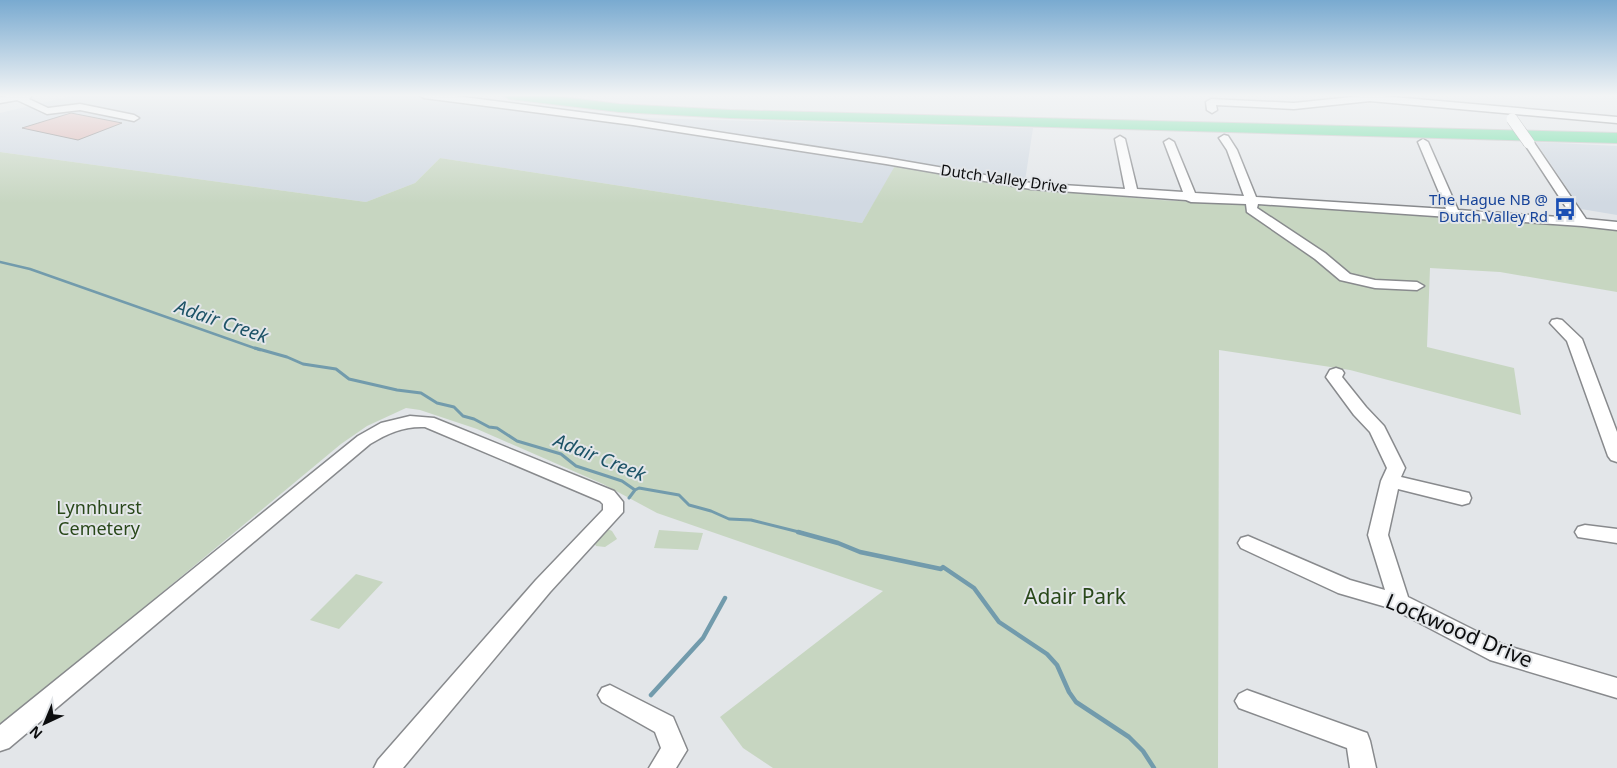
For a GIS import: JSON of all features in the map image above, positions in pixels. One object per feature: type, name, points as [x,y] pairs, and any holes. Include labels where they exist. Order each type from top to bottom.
[{"type":"highway","points":[[1368,131],[1617,138]]},
{"type":"highway","points":[[1576,131],[1617,132]]},
{"type":"street","name":"Dutch Valley Drive","points":[[690,131],[886,161],[1031,186],[1191,198],[1582,222],[1617,226]]},
{"type":"street","points":[[1520,131],[1582,222]]},
{"type":"street","points":[[1224,138],[1232,150],[1252,201],[1251,209],[1320,256],[1345,277],[1375,284],[1417,286]]},
{"type":"street","points":[[1120,139],[1132,194]]},
{"type":"street","points":[[1169,142],[1191,198]]},
{"type":"street","points":[[1423,142],[1454,214]]},
{"type":"street","points":[[1557,323],[1574,339],[1617,456]]},
{"type":"street","points":[[1336,373],[1334,377],[1360,411],[1378,430],[1396,468],[1390,482],[1378,535],[1399,602]]},
{"type":"street","points":[[0,740],[364,440],[382,428],[407,421],[428,422],[607,496],[613,502],[612,512],[544,586],[387,768]]},
{"type":"street","points":[[1390,482],[1462,498]]},
{"type":"street","points":[[1585,532],[1617,536]]},
{"type":"street","name":"Lockwood Drive","points":[[1248,543],[1345,587],[1399,602],[1498,653],[1617,688]]},
{"type":"street","points":[[610,695],[664,725],[674,750],[662,768]]},
{"type":"street","points":[[1247,701],[1358,741],[1363,768]]},
{"type":"shaded area","points":[[0,131],[1033,131],[1025,181],[897,164],[862,223],[440,158],[415,183],[366,202],[0,152]]},
{"type":"shaded area","points":[[1536,142],[1617,146],[1617,215],[1581,209]]},
{"type":"green space","points":[[0,152],[366,202],[415,183],[440,158],[862,223],[896,164],[1019,188],[1160,200],[1386,212],[1617,230],[1617,292],[1500,272],[1430,268],[1427,347],[1514,368],[1521,415],[1350,370],[1219,350],[1218,768],[773,768],[743,748],[720,717],[883,591],[657,513],[603,484],[477,429],[420,410],[406,408],[367,426],[341,444],[0,727]]},
{"type":"green space","points":[[608,529],[612,531],[617,539],[605,547],[596,546],[595,544]]},
{"type":"green space","points":[[659,530],[703,533],[698,550],[654,548]]},
{"type":"green space","points":[[356,574],[383,582],[339,629],[310,620]]},
{"type":"building","points":[[35,131],[102,131],[78,140]]},
{"type":"waterway","name":"Adair Creek","points":[[0,262],[30,269],[260,350]]},
{"type":"waterway","name":"Adair Creek","points":[[255,348],[287,357],[303,364],[336,369],[349,379],[397,390],[421,393],[437,403],[454,407],[463,416],[474,419],[489,427],[497,428],[517,441],[561,454],[576,466],[622,481],[635,490]]},
{"type":"waterway","name":"Adair Creek","points":[[635,490],[639,488],[679,495],[689,505],[711,511],[729,519],[751,520],[803,533]]},
{"type":"waterway","points":[[629,498],[635,490]]},
{"type":"waterway","name":"Adair Creek","points":[[798,532],[838,543],[860,552],[941,569],[943,567],[974,588],[999,622],[1047,654],[1057,665],[1069,692],[1076,702],[1129,737],[1143,751],[1154,768]]},
{"type":"waterway","points":[[651,695],[703,638],[725,598]]},
{"type":"place","name":"The Hague NB @ Dutch Valley Rd","points":[[1565,209]]},
{"type":"park label","name":"Lynnhurst Cemetery","points":[[99,518]]},
{"type":"park label","name":"Adair Park","points":[[1075,597]]}]
